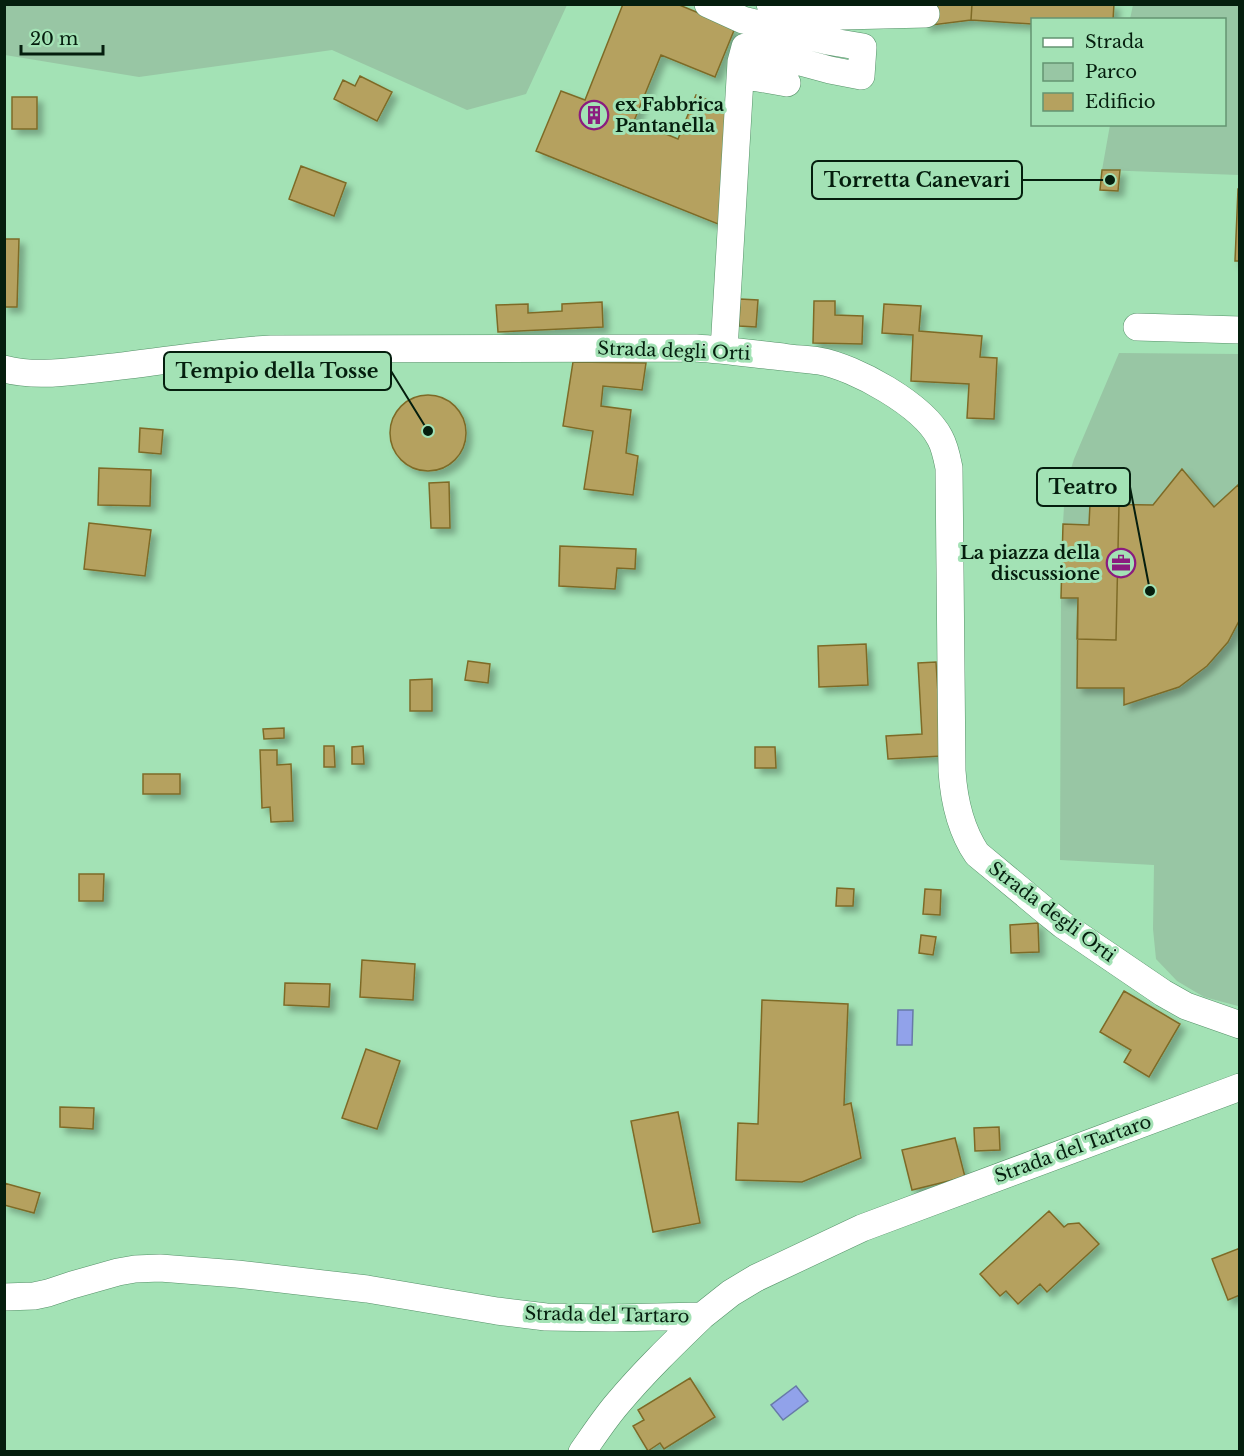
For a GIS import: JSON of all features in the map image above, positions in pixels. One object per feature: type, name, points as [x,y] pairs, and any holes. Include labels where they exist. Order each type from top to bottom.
[{"type":"street","points":[[708,4],[743,20],[826,41],[863,47],[861,76],[745,47],[741,62],[724,350]]},
{"type":"street","points":[[770,4],[805,16],[926,14]]},
{"type":"street","points":[[741,75],[787,83]]},
{"type":"street","points":[[1137,327],[1239,330]]},
{"type":"street","name":"Strada degli Orti","points":[[4,369],[49,373],[271,349],[696,348],[820,361],[856,374],[889,391],[919,412],[932,425],[940,438],[949,468],[952,771],[958,816],[969,843],[977,854],[1042,908],[1163,993],[1186,1006],[1239,1025]]},
{"type":"street","name":"Strada del Tartaro","points":[[4,1297],[41,1295],[118,1272],[160,1268],[237,1274],[356,1288],[546,1317],[702,1316],[730,1293],[750,1281],[862,1228],[1239,1087]]},
{"type":"street","points":[[582,1452],[617,1403],[662,1354],[702,1316]]},
{"type":"green space","points":[[4,5],[567,5],[526,94],[467,110],[332,50],[139,77],[5,55]]},
{"type":"green space","points":[[1133,5],[1239,5],[1239,175],[1102,170],[1110,126],[1226,126],[1226,18],[1130,18]]},
{"type":"green space","points":[[1119,353],[1239,354],[1239,489],[1237,486],[1214,507],[1182,469],[1153,505],[1090,504],[1089,525],[1063,524],[1065,488],[1074,459]]},
{"type":"green space","points":[[1061,598],[1078,598],[1077,688],[1124,688],[1125,705],[1179,687],[1207,666],[1228,642],[1239,619],[1240,996],[1238,1006],[1204,997],[1177,981],[1156,959],[1153,929],[1154,865],[1060,860]]},
{"type":"water","points":[[898,1010],[913,1010],[912,1045],[897,1045]]},
{"type":"water","points":[[796,1386],[808,1401],[783,1420],[771,1405]]},
{"type":"building","name":"ex Fabbrica Pantanella","points":[[623,4],[677,4],[735,28],[715,77],[661,55],[634,121],[678,139],[696,95],[730,109],[723,226],[536,151],[561,91],[585,100]]},
{"type":"building","points":[[928,4],[972,4],[971,20],[924,26]]},
{"type":"building","points":[[972,4],[1114,4],[1113,18],[1031,18],[1031,24],[971,20]]},
{"type":"building","points":[[360,76],[392,92],[377,121],[334,99],[343,80],[355,86]]},
{"type":"building","points":[[12,97],[37,97],[37,129],[12,129]]},
{"type":"building","points":[[301,166],[346,183],[334,216],[289,199]]},
{"type":"building","points":[[1102,170],[1120,170],[1118,191],[1100,190]]},
{"type":"building","points":[[1238,189],[1240,189],[1240,261],[1235,261]]},
{"type":"building","points":[[4,239],[19,239],[17,307],[4,307]]},
{"type":"building","points":[[740,299],[758,300],[756,327],[739,326]]},
{"type":"building","points":[[814,301],[835,301],[835,315],[863,316],[862,344],[813,343]]},
{"type":"building","points":[[602,302],[603,327],[498,332],[496,305],[528,304],[528,313],[562,311],[562,304]]},
{"type":"building","points":[[884,304],[921,306],[919,331],[982,336],[980,357],[997,358],[994,419],[967,418],[969,384],[911,381],[913,335],[882,333]]},
{"type":"building","points":[[573,362],[646,363],[642,390],[603,386],[601,406],[631,410],[626,453],[638,456],[633,495],[584,489],[593,431],[563,426]]},
{"type":"building","points":[[428,395],[442,398],[455,406],[463,419],[466,433],[463,447],[455,460],[442,468],[428,471],[414,468],[401,460],[393,447],[390,433],[393,419],[401,406],[414,398]]},
{"type":"building","points":[[140,428],[163,430],[161,454],[139,452]]},
{"type":"building","points":[[99,468],[151,470],[150,506],[98,505]]},
{"type":"building","points":[[1182,469],[1214,507],[1238,485],[1240,489],[1240,619],[1228,642],[1207,666],[1179,687],[1124,705],[1124,688],[1077,688],[1078,598],[1061,598],[1063,524],[1089,525],[1090,504],[1153,505]]},
{"type":"building","points":[[449,482],[450,528],[431,528],[429,483]]},
{"type":"building","points":[[1090,504],[1119,504],[1116,640],[1077,639],[1078,598],[1061,598],[1063,524],[1089,525]]},
{"type":"building","points":[[89,523],[151,530],[145,576],[84,569]]},
{"type":"building","points":[[560,546],[636,549],[635,569],[617,568],[615,589],[559,586]]},
{"type":"building","points":[[866,644],[868,685],[819,687],[818,646]]},
{"type":"building","points":[[468,661],[490,664],[488,683],[465,680]]},
{"type":"building","points":[[936,662],[942,756],[888,759],[886,736],[922,734],[918,663]]},
{"type":"building","points":[[432,679],[432,711],[410,711],[410,680]]},
{"type":"building","points":[[284,728],[284,738],[264,739],[263,729]]},
{"type":"building","points":[[324,746],[334,746],[335,767],[324,767]]},
{"type":"building","points":[[363,746],[364,764],[352,764],[352,747]]},
{"type":"building","points":[[755,747],[775,747],[776,768],[755,768]]},
{"type":"building","points":[[260,750],[277,750],[277,765],[291,764],[293,821],[271,822],[270,807],[262,808]]},
{"type":"building","points":[[143,774],[180,774],[180,794],[143,794]]},
{"type":"building","points":[[79,874],[104,874],[103,901],[79,901]]},
{"type":"building","points":[[837,888],[854,889],[853,906],[836,906]]},
{"type":"building","points":[[925,889],[941,890],[940,915],[923,914]]},
{"type":"building","points":[[1038,923],[1039,952],[1011,953],[1010,925]]},
{"type":"building","points":[[921,935],[936,937],[933,955],[919,953]]},
{"type":"building","points":[[362,960],[415,964],[413,1000],[360,997]]},
{"type":"building","points":[[285,983],[330,984],[329,1007],[284,1005]]},
{"type":"building","points":[[1124,991],[1180,1024],[1149,1077],[1124,1062],[1131,1050],[1100,1032]]},
{"type":"building","points":[[762,1000],[848,1004],[844,1105],[851,1103],[861,1158],[802,1182],[736,1180],[738,1123],[758,1124]]},
{"type":"building","points":[[366,1049],[400,1061],[377,1129],[342,1118]]},
{"type":"building","points":[[60,1107],[94,1108],[93,1129],[60,1127]]},
{"type":"building","points":[[678,1112],[700,1223],[653,1232],[631,1121]]},
{"type":"building","points":[[999,1127],[1000,1150],[975,1151],[974,1128]]},
{"type":"building","points":[[955,1138],[965,1177],[912,1190],[902,1150]]},
{"type":"building","points":[[4,1183],[40,1193],[34,1213],[4,1205]]},
{"type":"building","points":[[1049,1211],[1064,1227],[1068,1224],[1079,1223],[1099,1244],[1047,1292],[1040,1284],[1018,1304],[1006,1291],[1000,1296],[980,1274]]},
{"type":"building","points":[[1240,1248],[1240,1295],[1228,1300],[1212,1259]]},
{"type":"building","points":[[690,1378],[715,1417],[664,1449],[660,1443],[648,1451],[633,1426],[644,1420],[638,1410]]},
{"type":"place","name":"ex Fabbrica Pantanella","points":[[594,115]]},
{"type":"place","name":"Torretta Canevari","points":[[1110,180]]},
{"type":"place","name":"Tempio della Tosse","points":[[428,431]]},
{"type":"place","name":"La piazza della discussione","points":[[1121,563]]},
{"type":"place","name":"Teatro","points":[[1150,591]]}]
